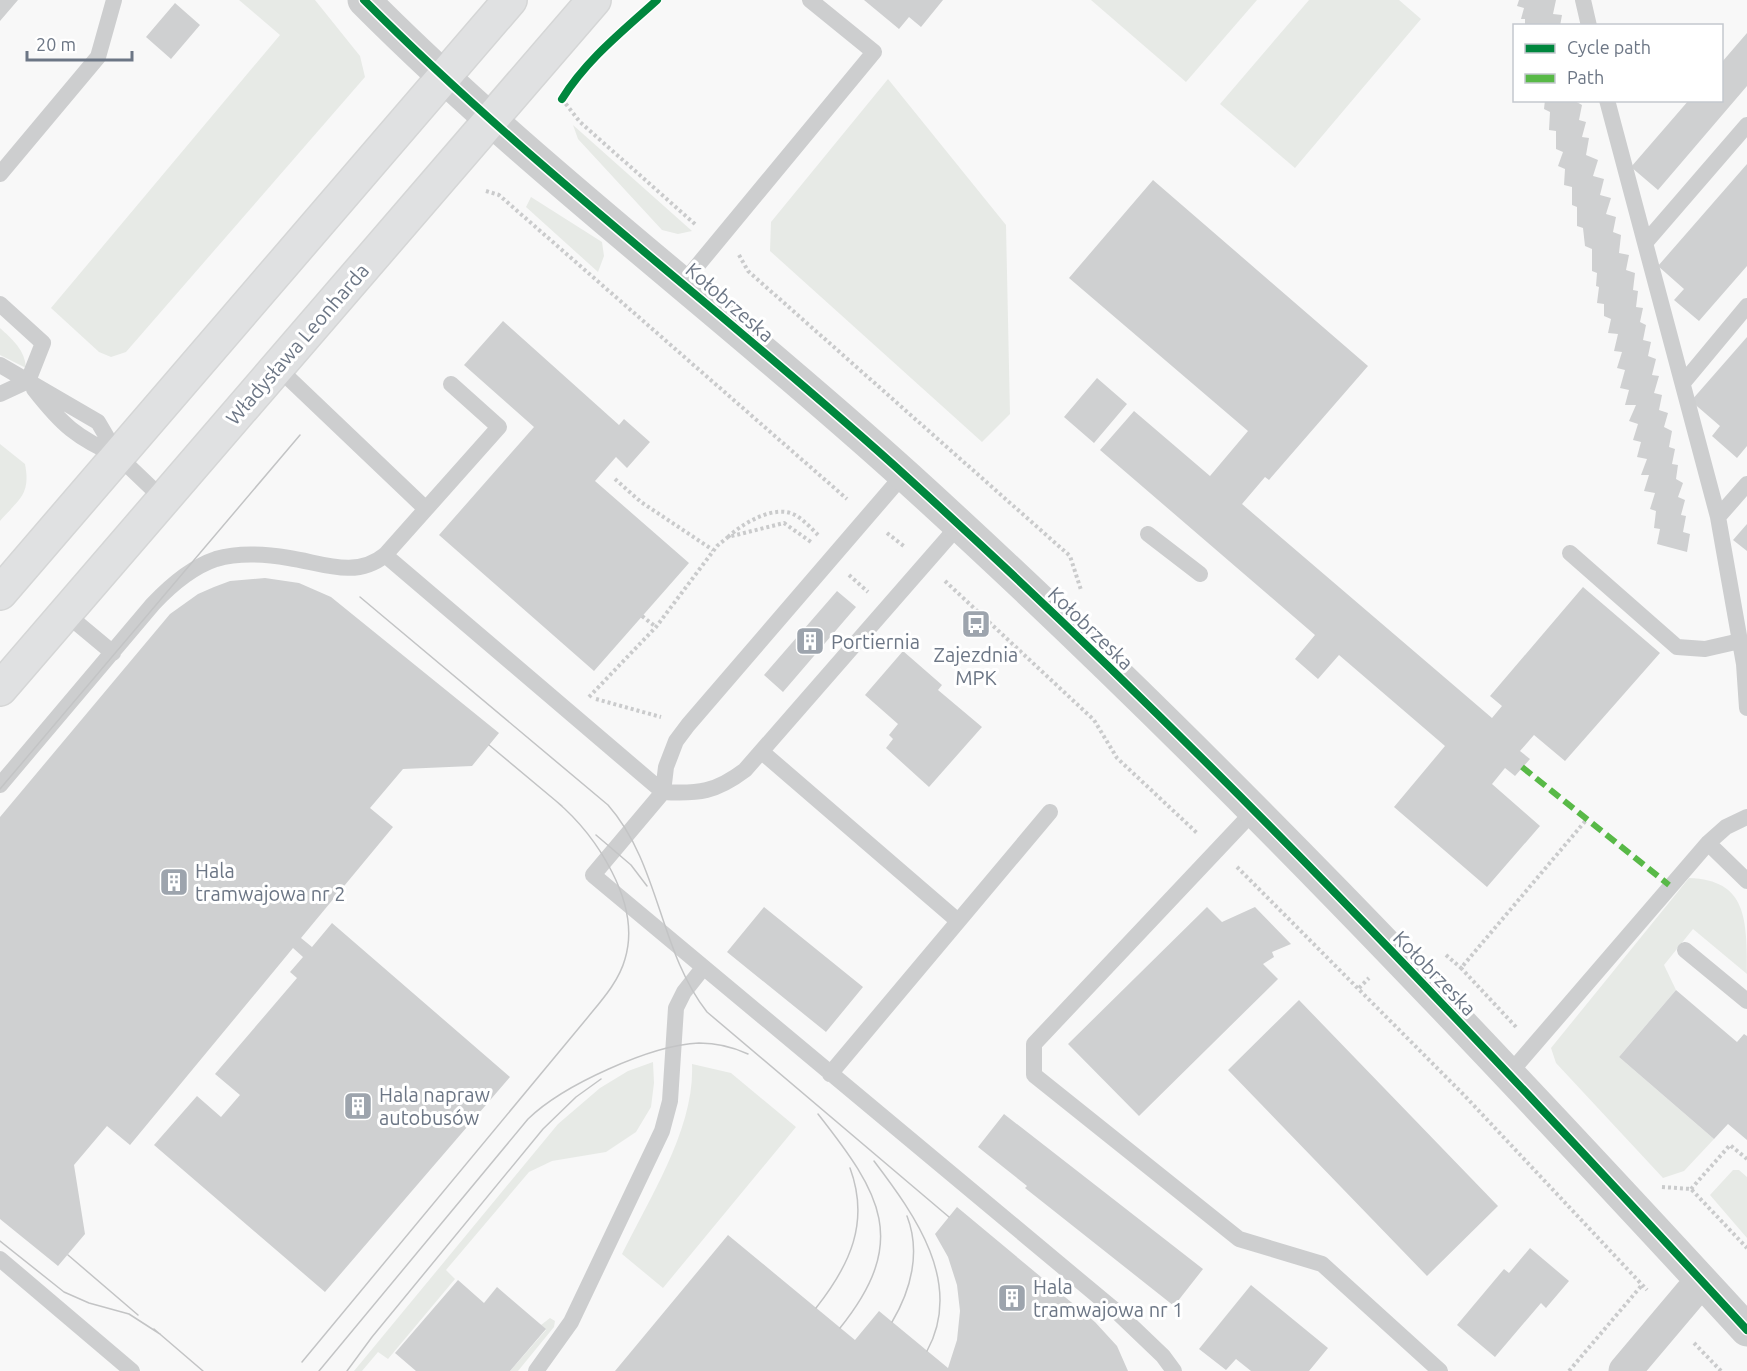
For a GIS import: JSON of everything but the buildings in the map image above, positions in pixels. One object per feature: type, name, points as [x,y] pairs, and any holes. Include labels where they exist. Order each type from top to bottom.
[{"type":"main road","points":[[0,593],[510,0]]},
{"type":"main road","name":"Władysława Leonharda","points":[[0,689],[594,0]]},
{"type":"street","name":"Kołobrzeska","points":[[364,0],[490,120],[904,474],[1081,641],[1394,953],[1747,1330]]},
{"type":"street","points":[[1625,1371],[1701,1281]]},
{"type":"lane","points":[[0,174],[98,57],[114,0]]},
{"type":"lane","points":[[683,283],[874,52],[810,0]]},
{"type":"lane","points":[[1583,0],[1589,24]]},
{"type":"lane","points":[[1608,102],[1718,518],[1746,663],[1747,708]]},
{"type":"lane","points":[[1645,243],[1747,125]]},
{"type":"lane","points":[[0,304],[43,343],[28,381],[0,394]]},
{"type":"lane","points":[[1683,383],[1747,306]]},
{"type":"lane","points":[[0,365],[98,422],[118,456],[163,500]]},
{"type":"lane","points":[[277,367],[426,509]]},
{"type":"lane","points":[[28,381],[58,420],[85,441],[118,456]]},
{"type":"lane","points":[[0,785],[166,591],[186,575],[216,560],[260,555],[343,569],[369,566],[385,555],[499,427],[451,384]]},
{"type":"lane","points":[[904,474],[688,725],[676,741],[666,767],[663,792],[593,875],[1117,1312],[1174,1371]]},
{"type":"lane","points":[[1718,518],[1747,484]]},
{"type":"lane","points":[[385,555],[663,792],[693,794],[724,786],[745,770],[958,525]]},
{"type":"lane","points":[[1148,534],[1200,574]]},
{"type":"lane","points":[[1570,553],[1677,647],[1705,649],[1740,641]]},
{"type":"lane","points":[[65,613],[113,653]]},
{"type":"lane","points":[[762,752],[958,921]]},
{"type":"lane","points":[[830,1074],[1050,812]]},
{"type":"lane","points":[[1253,812],[1034,1044],[1034,1075],[1239,1239],[1322,1264],[1440,1371]]},
{"type":"lane","points":[[1509,1074],[1708,843],[1726,827],[1747,817]]},
{"type":"lane","points":[[1708,843],[1747,881]]},
{"type":"lane","points":[[1685,950],[1747,1001]]},
{"type":"lane","points":[[536,1371],[572,1322],[662,1131],[670,1101],[675,1008],[684,992],[703,968]]},
{"type":"lane","points":[[0,1259],[132,1371]]},
{"type":"path","points":[[486,191],[500,195],[867,516],[925,562],[1094,720],[1117,758],[1191,828],[1218,848],[1440,1070],[1721,1371]]},
{"type":"path","points":[[615,479],[641,502],[713,550]]},
{"type":"path","points":[[574,716],[656,627],[713,550],[745,524],[771,513],[782,512],[798,516],[818,535]]},
{"type":"path","points":[[728,537],[784,523],[812,543]]},
{"type":"path","points":[[642,616],[656,627]]},
{"type":"path","points":[[590,697],[688,725]]},
{"type":"path","points":[[1534,1047],[1461,968],[1587,819]]},
{"type":"path","points":[[1691,1190],[1730,1145],[1747,1159]]},
{"type":"path","points":[[1659,1187],[1691,1190],[1747,1248]]},
{"type":"path","points":[[1569,1371],[1642,1285]]},
{"type":"shaded area","points":[[239,0],[315,0],[360,56],[365,77],[126,352],[111,357],[99,352],[51,308],[280,35]]},
{"type":"shaded area","points":[[1091,0],[1257,0],[1186,82]]},
{"type":"shaded area","points":[[1309,0],[1399,0],[1421,19],[1295,168],[1220,104]]},
{"type":"shaded area","points":[[888,79],[1006,225],[1010,414],[982,442],[770,251],[771,222]]},
{"type":"shaded area","points":[[573,125],[692,231],[678,234],[662,230],[578,139]]},
{"type":"shaded area","points":[[531,197],[602,242],[604,256],[598,272],[526,207]]},
{"type":"shaded area","points":[[0,328],[21,351],[26,368],[0,355]]},
{"type":"shaded area","points":[[0,444],[25,464],[26,483],[22,496],[0,521]]},
{"type":"shaded area","points":[[1689,878],[1708,880],[1723,886],[1740,906],[1746,936],[1747,974],[1693,929],[1664,965],[1676,990],[1619,1057],[1714,1139],[1684,1171],[1663,1178],[1556,1063],[1551,1048]]},
{"type":"shaded area","points":[[653,1062],[654,1083],[651,1107],[636,1132],[606,1152],[552,1161],[529,1172],[446,1270],[455,1279],[388,1359],[378,1352],[362,1371],[354,1371],[558,1124],[600,1088],[628,1071]]},
{"type":"shaded area","points":[[692,1064],[731,1073],[796,1127],[663,1288],[622,1254],[669,1162],[679,1137],[691,1088]]},
{"type":"shaded area","points":[[1733,1170],[1739,1170],[1747,1177],[1747,1238],[1710,1195]]},
{"type":"shaded area","points":[[550,1318],[555,1321],[554,1327],[518,1371],[510,1371],[546,1330],[541,1325]]},
{"type":"tram line","points":[[0,789],[300,435]]},
{"type":"tram line","points":[[360,597],[608,805],[625,828],[639,854],[679,962],[691,988],[707,1012],[949,1217]]},
{"type":"tram line","points":[[489,745],[562,806]]},
{"type":"tram line","points":[[302,1362],[599,1004],[622,967],[629,938],[627,915],[621,893],[600,851],[586,832],[556,801]]},
{"type":"tram line","points":[[596,835],[631,865],[647,886]]},
{"type":"tram line","points":[[319,1371],[528,1119],[543,1106],[609,1069],[679,1045],[705,1043],[736,1049],[748,1054]]},
{"type":"tram line","points":[[347,1371],[372,1337],[543,1129],[576,1097],[601,1079]]},
{"type":"tram line","points":[[818,1114],[858,1169],[871,1194],[879,1218],[880,1243],[875,1269],[862,1297],[840,1328]]},
{"type":"tram line","points":[[874,1161],[919,1227],[930,1251],[937,1275],[940,1300],[937,1326],[927,1351]]},
{"type":"tram line","points":[[816,1308],[838,1276],[853,1242],[858,1207],[856,1188],[850,1168]]},
{"type":"tram line","points":[[892,1322],[899,1310],[912,1271],[913,1243],[907,1216]]},
{"type":"tram line","points":[[0,1241],[64,1292],[89,1303],[129,1314],[160,1334]]},
{"type":"tram line","points":[[68,1255],[138,1315]]},
{"type":"tram line","points":[[154,1329],[203,1371]]},
{"type":"marked path","points":[[1522,767],[1669,885]]},
{"type":"cycle path","points":[[364,0],[496,124],[840,418],[1017,579],[1232,788],[1337,895],[1544,1111],[1747,1330]]},
{"type":"cycle path","points":[[562,99],[594,58],[657,0]]},
{"type":"place","name":"Zajezdnia MPK","points":[[976,624]]},
{"type":"place","name":"Portiernia","points":[[810,641]]},
{"type":"place","name":"Hala tramwajowa nr 2","points":[[174,882]]},
{"type":"place","name":"Hala napraw autobusów","points":[[358,1106]]},
{"type":"place","name":"Hala tramwajowa nr 1","points":[[1012,1298]]}]
